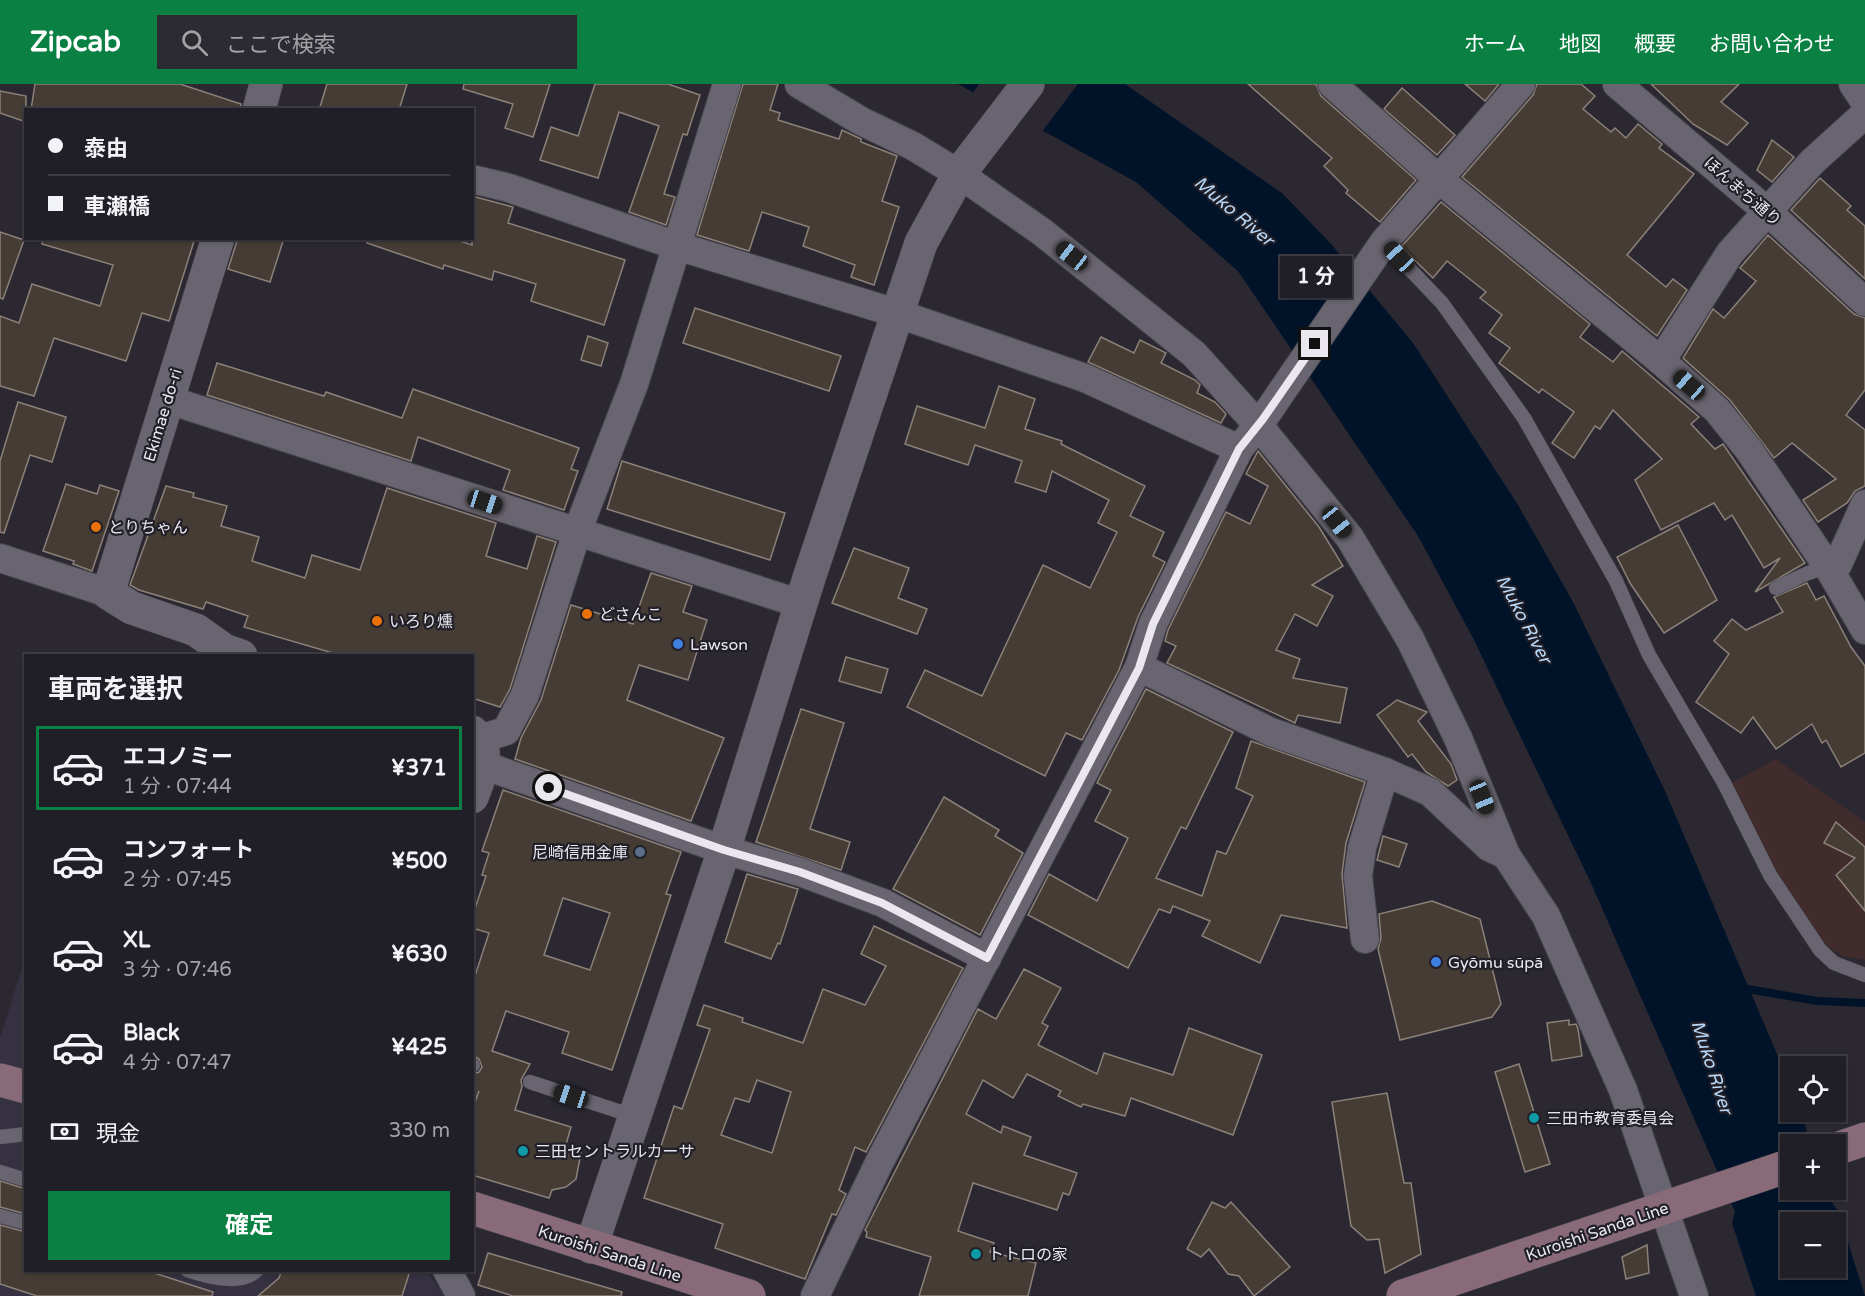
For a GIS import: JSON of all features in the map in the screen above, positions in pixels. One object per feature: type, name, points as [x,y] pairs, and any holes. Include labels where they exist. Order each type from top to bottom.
[{"type":"main road","points":[[0,1080],[24,1086]]},
{"type":"main road","name":"Kuroishi Sanda Line","points":[[1403,1296],[1780,1169]]},
{"type":"main road","name":"Kuroishi Sanda Line","points":[[474,1209],[748,1296]]},
{"type":"street","points":[[260,108],[266,84]]},
{"type":"street","points":[[479,745],[506,731],[525,695],[577,532],[634,384],[727,84]]},
{"type":"street","points":[[799,84],[861,121],[962,170],[1194,354],[1261,422],[1350,538],[1410,639],[1458,738],[1506,855],[1546,916],[1623,1090],[1671,1207],[1694,1296]]},
{"type":"street","points":[[591,1247],[724,850],[801,604],[921,243],[962,170],[1028,84]]},
{"type":"street","points":[[1332,84],[1440,180],[1661,361],[1717,410],[1844,563],[1865,630]]},
{"type":"street","points":[[815,1296],[879,1162],[1139,668],[1153,624],[1239,449],[1261,422],[1382,245],[1521,84]]},
{"type":"street","name":"ほんまち通り","points":[[1617,84],[1768,212],[1865,302]]},
{"type":"street","points":[[1853,84],[1865,102]]},
{"type":"street","points":[[1661,361],[1730,253],[1812,162],[1865,114]]},
{"type":"street","points":[[474,179],[509,188],[677,246],[896,313],[1085,378],[1239,449]]},
{"type":"street","name":"Ekimae do-ri","points":[[108,593],[166,399],[217,240]]},
{"type":"street","points":[[166,399],[801,604]]},
{"type":"street","points":[[1844,563],[1865,504]]},
{"type":"street","points":[[0,558],[108,593],[132,608],[196,630],[224,650],[235,654]]},
{"type":"street","points":[[1139,668],[1272,732],[1385,772],[1430,792],[1489,848],[1506,855]]},
{"type":"street","points":[[474,782],[479,745]]},
{"type":"street","points":[[479,745],[724,850],[800,872],[882,903],[987,958]]},
{"type":"street","points":[[1365,939],[1358,876],[1362,848],[1385,772]]},
{"type":"street","points":[[448,1272],[461,1296]]},
{"type":"lane","points":[[1382,245],[1442,303],[1524,418],[1616,581],[1649,655],[1724,783],[1770,875],[1820,950],[1834,963],[1865,975]]},
{"type":"lane","points":[[1776,588],[1808,573],[1844,563]]},
{"type":"lane","points":[[530,1082],[633,1116]]},
{"type":"lane","points":[[0,1137],[24,1134]]},
{"type":"lane","points":[[0,1172],[24,1179]]},
{"type":"lane","points":[[0,1216],[24,1222]]},
{"type":"lane","points":[[194,1272],[210,1277],[233,1278],[253,1275],[255,1272]]},
{"type":"shaded area","points":[[1776,759],[1865,822],[1865,960],[1843,956],[1827,946],[1790,902],[1732,783]]},
{"type":"shaded area","points":[[24,962],[24,1272],[428,1272],[444,1296],[0,1296],[0,1038]]},
{"type":"water","name":"Muko River","points":[[958,84],[1125,84],[1283,194],[1331,244],[1413,343],[1518,505],[1573,602],[1665,791],[1780,1061],[1780,1122],[1804,1122],[1808,1134],[1780,1134],[1780,1200],[1830,1200],[1838,1212],[1780,1212],[1780,1278],[1846,1278],[1846,1236],[1865,1296],[1756,1296],[1732,1223],[1735,1212],[1591,883],[1473,638],[1418,536],[1238,271],[1136,182]]},
{"type":"pier","points":[[979,84],[1078,84],[1041,133],[971,95]]},
{"type":"building","points":[[35,84],[180,84],[241,104],[241,108],[31,108]]},
{"type":"building","points":[[327,84],[407,84],[400,108],[320,108]]},
{"type":"building","points":[[464,84],[550,84],[533,137],[505,128],[513,104],[463,89]]},
{"type":"building","points":[[595,84],[668,84],[700,95],[687,135],[683,134],[664,194],[675,197],[666,225],[629,212],[659,126],[619,112],[598,178],[540,160],[551,127],[578,136]]},
{"type":"building","points":[[743,84],[778,84],[770,110],[780,113],[778,120],[839,139],[842,130],[861,139],[861,142],[897,156],[882,201],[899,207],[874,285],[851,277],[855,265],[803,246],[809,227],[762,212],[749,251],[697,235]]},
{"type":"building","points":[[1248,84],[1316,84],[1321,96],[1416,180],[1380,222],[1346,193],[1348,190],[1324,166],[1332,158]]},
{"type":"building","points":[[1465,84],[1499,84],[1485,101]]},
{"type":"building","points":[[1537,84],[1581,84],[1595,96],[1583,109],[1611,132],[1615,128],[1626,138],[1638,124],[1662,144],[1659,148],[1694,174],[1627,255],[1666,287],[1673,279],[1687,290],[1657,336],[1462,177],[1533,95]]},
{"type":"building","points":[[1651,84],[1739,84],[1721,102],[1748,123],[1727,145],[1693,124]]},
{"type":"building","points":[[1402,88],[1455,135],[1437,155],[1384,109]]},
{"type":"building","points":[[0,91],[26,96],[24,121],[0,113]]},
{"type":"building","points":[[1772,140],[1794,157],[1772,182],[1757,170]]},
{"type":"building","points":[[1820,178],[1851,206],[1847,210],[1865,226],[1865,279],[1791,210]]},
{"type":"building","points":[[474,197],[513,207],[508,223],[625,260],[604,325],[531,301],[536,284],[494,271],[492,280],[444,265],[443,269],[367,243],[367,240],[457,240],[472,245]]},
{"type":"building","points":[[1441,202],[1590,324],[1580,337],[1613,362],[1622,351],[1699,417],[1691,424],[1715,449],[1723,444],[1805,563],[1755,592],[1780,558],[1764,568],[1732,515],[1725,520],[1714,503],[1661,530],[1635,480],[1662,459],[1613,410],[1600,429],[1595,426],[1574,458],[1552,443],[1574,412],[1542,389],[1539,393],[1499,363],[1510,348],[1489,333],[1502,315],[1480,298],[1486,292],[1447,261],[1433,278],[1401,247]]},
{"type":"building","points":[[0,232],[24,240],[3,299],[0,298]]},
{"type":"building","points":[[1768,235],[1854,314],[1865,318],[1865,390],[1846,415],[1865,430],[1865,486],[1855,491],[1847,503],[1818,522],[1803,500],[1836,479],[1792,443],[1774,458],[1730,400],[1683,358],[1713,309],[1724,318],[1756,281],[1740,268]]},
{"type":"building","points":[[43,240],[194,240],[169,321],[142,313],[126,361],[54,338],[34,396],[0,386],[0,316],[19,323],[32,284],[100,306],[113,265],[42,244]]},
{"type":"building","points":[[237,240],[283,240],[270,282],[228,269]]},
{"type":"building","points":[[695,308],[841,356],[829,391],[683,343]]},
{"type":"building","points":[[588,336],[608,343],[601,366],[581,360]]},
{"type":"building","points":[[1101,337],[1134,353],[1140,340],[1166,353],[1161,363],[1195,380],[1200,385],[1197,393],[1215,402],[1226,414],[1221,423],[1088,362]]},
{"type":"building","points":[[217,363],[324,396],[326,392],[402,418],[413,389],[579,448],[571,469],[578,471],[564,510],[503,490],[510,470],[418,437],[411,461],[207,395]]},
{"type":"building","points":[[999,386],[1035,399],[1025,429],[1062,441],[1061,444],[1145,486],[1130,516],[1164,532],[1153,556],[1165,562],[1138,617],[1119,670],[1082,740],[1066,733],[1045,776],[907,707],[925,670],[982,696],[1043,565],[1090,588],[1117,532],[1098,523],[1109,500],[1052,471],[1046,492],[1015,482],[1022,461],[975,445],[968,465],[905,444],[917,406],[985,428]]},
{"type":"building","points":[[18,402],[66,417],[52,462],[30,455],[4,533],[0,532],[0,461]]},
{"type":"building","points":[[1258,451],[1319,527],[1343,566],[1312,585],[1333,596],[1317,626],[1295,614],[1276,650],[1300,659],[1293,678],[1347,688],[1340,723],[1298,715],[1295,723],[1167,663],[1176,646],[1165,641],[1168,630],[1226,512],[1250,524],[1268,486],[1246,474]]},
{"type":"building","points":[[622,461],[785,513],[770,560],[607,509]]},
{"type":"building","points":[[66,484],[97,494],[100,485],[119,491],[92,571],[73,564],[74,561],[43,551]]},
{"type":"building","points":[[166,486],[194,493],[193,497],[227,506],[221,526],[259,537],[252,561],[305,578],[312,555],[360,570],[387,488],[496,523],[486,556],[527,569],[537,536],[556,542],[510,689],[500,707],[474,699],[474,654],[336,654],[244,627],[248,616],[206,602],[203,609],[139,590],[130,585]]},
{"type":"building","points":[[1678,525],[1717,600],[1664,633],[1630,583],[1617,557]]},
{"type":"building","points":[[854,548],[909,568],[898,598],[927,609],[917,634],[832,603]]},
{"type":"building","points":[[651,573],[692,586],[683,612],[707,620],[688,680],[639,665],[627,700],[724,738],[691,821],[515,759],[521,738],[541,700],[571,605],[633,624]]},
{"type":"building","points":[[1807,583],[1816,600],[1824,596],[1851,647],[1865,666],[1865,753],[1841,767],[1826,740],[1822,743],[1812,724],[1776,749],[1753,717],[1741,733],[1696,702],[1729,654],[1714,641],[1732,619],[1746,630],[1783,612],[1774,597]]},
{"type":"building","points":[[846,657],[888,669],[881,693],[839,681]]},
{"type":"building","points":[[1146,689],[1233,732],[1186,829],[1181,827],[1156,878],[1202,896],[1217,851],[1226,854],[1253,796],[1236,788],[1251,741],[1365,782],[1346,843],[1342,874],[1347,928],[1281,915],[1260,963],[1202,936],[1210,921],[1173,906],[1170,913],[1159,909],[1128,968],[1028,915],[1049,874],[1097,901],[1128,838],[1095,821],[1111,790],[1097,783]]},
{"type":"building","points":[[1397,700],[1427,712],[1418,721],[1451,764],[1457,780],[1448,786],[1426,772],[1412,754],[1408,757],[1377,715]]},
{"type":"building","points":[[801,709],[844,723],[810,829],[850,842],[841,870],[756,842]]},
{"type":"building","points":[[503,790],[681,852],[666,894],[671,895],[612,1070],[562,1053],[569,1032],[506,1011],[492,1051],[530,1064],[521,1080],[522,1087],[515,1110],[571,1127],[565,1148],[581,1153],[576,1179],[566,1187],[552,1190],[549,1198],[474,1176],[474,1105],[479,1091],[476,1099],[474,1098],[474,1073],[479,1072],[482,1067],[479,1059],[474,1056],[474,979],[489,933],[474,929],[474,911],[486,876],[482,875],[489,853],[482,851]],"holes":[[[563,898],[610,913],[590,970],[544,955]]]},
{"type":"building","points":[[944,797],[999,830],[995,836],[1023,853],[980,935],[893,889]]},
{"type":"building","points":[[1836,822],[1865,847],[1865,911],[1836,875],[1855,858],[1824,843]]},
{"type":"building","points":[[1383,836],[1407,844],[1399,867],[1377,860]]},
{"type":"building","points":[[747,874],[798,889],[780,944],[778,943],[771,959],[725,942]]},
{"type":"building","name":"Gyōmu sūpā","points":[[1432,901],[1480,919],[1501,1004],[1492,1017],[1400,1040],[1378,949],[1381,938],[1379,914]]},
{"type":"building","points":[[874,926],[963,968],[866,1152],[855,1147],[839,1190],[846,1194],[836,1215],[832,1214],[805,1279],[715,1248],[723,1224],[644,1198],[674,1106],[682,1109],[710,1029],[697,1025],[704,1005],[743,1018],[742,1022],[803,1043],[823,989],[865,1005],[886,966],[861,954]],"holes":[[[757,1080],[791,1092],[772,1153],[721,1135],[735,1098],[749,1102]]]},
{"type":"building","points":[[1024,969],[1061,988],[1042,1023],[1048,1026],[1038,1045],[1097,1074],[1104,1053],[1173,1075],[1189,1028],[1262,1055],[1233,1135],[1131,1098],[1125,1116],[1083,1104],[1081,1107],[1058,1096],[1061,1091],[1027,1074],[1013,1098],[983,1080],[966,1114],[1001,1133],[1003,1126],[1031,1137],[1024,1155],[1077,1173],[1069,1195],[1063,1193],[1057,1210],[973,1183],[958,1231],[994,1243],[990,1252],[1036,1263],[1028,1296],[919,1296],[931,1257],[866,1237],[865,1230],[978,1009],[996,1019]]},
{"type":"building","points":[[1569,1020],[1569,1025],[1576,1024],[1578,1029],[1582,1056],[1552,1061],[1547,1023]]},
{"type":"building","points":[[1519,1064],[1550,1164],[1525,1172],[1495,1072]]},
{"type":"building","points":[[1387,1093],[1404,1183],[1411,1183],[1421,1254],[1385,1273],[1379,1239],[1367,1240],[1351,1226],[1332,1102]]},
{"type":"building","points":[[0,1181],[24,1188],[24,1213],[0,1207]]},
{"type":"building","points":[[1212,1202],[1225,1208],[1231,1202],[1290,1267],[1254,1296],[1239,1276],[1228,1274],[1209,1249],[1201,1257],[1187,1249]]},
{"type":"building","points":[[0,1225],[24,1231],[24,1272],[151,1272],[213,1292],[212,1296],[37,1296],[0,1284]]},
{"type":"building","points":[[1647,1245],[1649,1273],[1626,1279],[1622,1257]]},
{"type":"building","points":[[488,1253],[622,1292],[621,1296],[513,1296],[478,1285]]},
{"type":"building","points":[[281,1272],[404,1272],[409,1274],[402,1296],[258,1296],[279,1278]]},
{"type":"waterway","points":[[1742,988],[1817,1001],[1865,1003]]},
{"type":"place","name":"とりちゃん","points":[[96,527]]},
{"type":"place","name":"どさんこ","points":[[587,614]]},
{"type":"place","name":"いろり燻","points":[[377,621]]},
{"type":"place","name":"Lawson","points":[[678,644]]},
{"type":"place","name":"尼崎信用金庫","points":[[640,852]]},
{"type":"place","name":"Gyōmu sūpā","points":[[1436,962]]},
{"type":"place","name":"三田市教育委員会","points":[[1534,1118]]},
{"type":"place","name":"三田セントラルカーサ","points":[[523,1151]]},
{"type":"place","name":"トトロの家","points":[[976,1254]]},
{"type":"route","points":[[549,788],[724,850],[800,872],[882,903],[987,958],[1139,668],[1153,624],[1239,449],[1263,419],[1315,344]]}]
